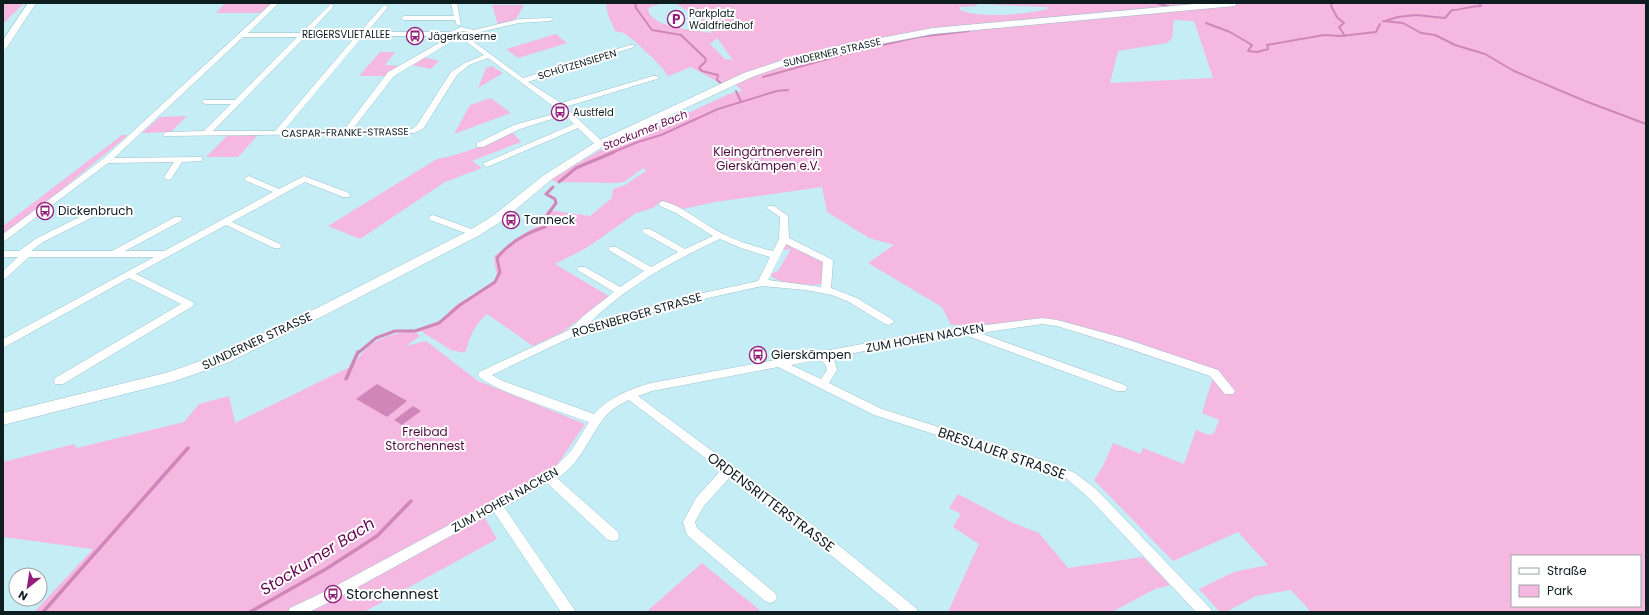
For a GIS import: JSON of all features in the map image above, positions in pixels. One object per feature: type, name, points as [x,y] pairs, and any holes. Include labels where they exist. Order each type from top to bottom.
[{"type":"main road","points":[[3,47],[32,3]]},
{"type":"main road","name":"SUNDERNER STRASSE","points":[[3,419],[172,377],[222,359],[322,311],[474,233],[498,218],[548,176],[600,144],[758,71],[838,49],[955,28],[1234,3]]},
{"type":"street","points":[[3,238],[106,161],[276,3]]},
{"type":"street","points":[[454,3],[461,29],[468,29],[474,32]]},
{"type":"street","points":[[207,133],[331,6]]},
{"type":"street","points":[[277,133],[385,7]]},
{"type":"street","points":[[404,18],[457,18]]},
{"type":"street","points":[[550,19],[519,21],[474,32],[472,35],[465,38],[522,81],[568,112],[600,144]]},
{"type":"street","name":"REIGERSVLIETALLEE","points":[[452,36],[461,29]]},
{"type":"street","name":"REIGERSVLIETALLEE","points":[[242,35],[361,34],[452,36],[465,38]]},
{"type":"street","points":[[347,132],[391,74],[452,36]]},
{"type":"street","name":"SCHÜTZENSIEPEN","points":[[522,81],[632,46]]},
{"type":"street","name":"CASPAR-FRANKE-STRASSE","points":[[167,134],[405,132],[418,129],[454,74],[467,64],[488,56]]},
{"type":"street","points":[[560,106],[656,78]]},
{"type":"street","points":[[206,102],[237,102]]},
{"type":"street","points":[[480,145],[517,127],[568,112]]},
{"type":"street","points":[[487,164],[580,124]]},
{"type":"street","points":[[106,161],[199,159]]},
{"type":"street","points":[[168,176],[179,160]]},
{"type":"street","points":[[249,179],[279,192]]},
{"type":"street","points":[[3,344],[304,179],[346,196]]},
{"type":"street","points":[[664,204],[679,211],[720,236],[744,246],[776,255]]},
{"type":"street","points":[[762,283],[784,238],[784,216],[771,208]]},
{"type":"street","points":[[3,276],[40,240],[102,209]]},
{"type":"street","points":[[433,218],[474,233]]},
{"type":"street","points":[[112,254],[178,219]]},
{"type":"street","points":[[226,222],[277,246]]},
{"type":"street","points":[[647,232],[684,252]]},
{"type":"street","points":[[574,332],[620,291],[650,270],[684,252],[720,236]]},
{"type":"street","points":[[784,238],[828,261],[826,290]]},
{"type":"street","points":[[613,249],[650,270]]},
{"type":"street","points":[[3,254],[166,254]]},
{"type":"street","points":[[582,268],[620,291]]},
{"type":"street","points":[[59,381],[189,304],[130,275]]},
{"type":"street","name":"ROSENBERGER STRASSE","points":[[597,420],[499,384],[482,375],[574,332],[689,299],[762,283],[826,290],[853,300],[889,322]]},
{"type":"street","name":"ZUM HOHEN NACKEN","points":[[295,612],[332,594],[548,477],[565,466],[576,454],[597,420],[613,404],[630,395],[658,386],[778,363],[962,331],[1035,321],[1057,323],[1126,344],[1214,374],[1229,391]]},
{"type":"street","points":[[962,331],[1003,344],[1121,388]]},
{"type":"street","points":[[823,385],[832,370],[830,362],[824,356]]},
{"type":"street","name":"BRESLAUER STRASSE","points":[[778,363],[878,412],[1048,466],[1071,476],[1092,493],[1205,612]]},
{"type":"street","name":"ORDENSRITTERSTRASSE","points":[[630,395],[821,539],[911,612]]},
{"type":"street","points":[[729,469],[700,502],[689,522],[692,531],[770,596]]},
{"type":"street","points":[[548,477],[613,536]]},
{"type":"street","points":[[496,505],[568,612]]},
{"type":"green space","points":[[3,3],[24,3],[3,24]]},
{"type":"green space","points":[[225,3],[271,3],[260,13],[216,13]]},
{"type":"green space","name":"Kleingärtnerverein Gierskämpen e.V.","points":[[665,3],[652,6],[648,9],[651,15],[657,20],[675,27],[712,33],[710,25],[675,3],[1646,3],[1646,612],[1311,612],[1291,590],[1256,596],[1226,612],[1220,612],[1199,589],[1234,572],[1268,565],[1238,532],[1173,561],[1094,480],[1103,466],[1113,443],[1141,454],[1143,448],[1184,464],[1196,430],[1209,435],[1214,433],[1219,420],[1202,413],[1213,377],[1049,323],[951,325],[942,307],[868,263],[894,245],[869,238],[827,212],[822,187],[715,202],[683,209],[660,202],[653,208],[636,213],[588,247],[555,264],[610,297],[561,333],[533,346],[487,314],[479,322],[473,332],[465,353],[451,350],[419,330],[444,321],[450,310],[459,303],[493,285],[497,275],[494,256],[531,229],[544,225],[544,216],[548,210],[590,216],[612,198],[613,189],[625,185],[646,171],[643,168],[624,182],[618,183],[556,182],[552,180],[553,178],[606,147],[636,137],[729,94],[742,91],[736,85],[718,82],[691,67],[666,77],[667,75],[654,59],[641,47],[624,33],[615,31],[608,15],[606,4],[574,4]],"holes":[[[977,4],[1047,7],[1048,9],[1028,13],[991,15],[969,13],[960,10],[959,7],[977,6]],[[1174,20],[1194,21],[1213,78],[1110,83],[1118,51],[1167,43],[1172,38]],[[717,38],[733,60],[725,59],[710,44]]]},
{"type":"green space","points":[[492,5],[524,5],[515,21],[498,25]]},
{"type":"green space","points":[[556,34],[567,43],[518,58],[506,49]]},
{"type":"green space","points":[[380,52],[395,52],[385,65],[402,66],[385,76],[359,76]]},
{"type":"green space","points":[[424,57],[439,61],[431,69],[411,65]]},
{"type":"green space","points":[[492,66],[503,73],[478,88],[486,68]]},
{"type":"green space","points":[[491,98],[511,113],[454,134],[470,105]]},
{"type":"green space","points":[[187,116],[171,132],[142,133],[160,117]]},
{"type":"green space","points":[[512,132],[521,142],[472,161],[482,168],[445,182],[360,239],[328,226],[437,159],[475,148]]},
{"type":"green space","points":[[122,135],[128,135],[36,211],[3,234],[3,226]]},
{"type":"green space","points":[[258,135],[238,157],[206,157],[227,136]]},
{"type":"green space","points":[[788,243],[823,259],[824,280],[821,284],[809,285],[785,282],[773,277],[770,274],[778,271],[791,249],[782,250],[785,244]]},
{"type":"green space","name":"Freibad Storchennest","points":[[409,331],[415,332],[420,336],[406,346],[426,341],[478,381],[585,424],[553,471],[482,513],[497,539],[364,612],[34,612],[39,607],[48,607],[48,597],[93,549],[3,537],[3,462],[74,444],[77,448],[184,422],[199,404],[229,396],[235,423],[354,365],[359,357],[371,345],[391,335]]},
{"type":"green space","points":[[958,494],[1011,522],[1039,533],[1068,568],[1143,557],[1170,585],[1155,589],[1112,612],[948,612],[979,544],[953,527],[961,514],[949,508]]},
{"type":"green space","points":[[702,563],[762,612],[646,612]]},
{"type":"shaded area","points":[[377,384],[407,401],[387,417],[356,399]]},
{"type":"shaded area","points":[[413,406],[421,411],[402,425],[394,420]]},
{"type":"waterway","points":[[635,3],[636,8],[652,30],[681,35],[705,58],[706,61],[699,68],[702,71],[718,75],[717,80],[723,85]]},
{"type":"waterway","points":[[1156,3],[1170,7]]},
{"type":"waterway","points":[[1332,3],[1331,6],[1337,17],[1344,23],[1339,27],[1345,36]]},
{"type":"waterway","name":"Stockumer Bach","points":[[1385,21],[1398,17],[1416,15],[1445,18],[1452,10],[1481,6],[1479,3]]},
{"type":"waterway","points":[[1383,21],[1403,23],[1421,33],[1435,35],[1455,45],[1485,54],[1514,71],[1585,101],[1646,124]]},
{"type":"waterway","name":"Stockumer Bach","points":[[1206,23],[1230,32],[1252,45],[1248,51],[1257,52],[1268,49],[1267,45],[1324,35],[1345,36]]},
{"type":"waterway","name":"Stockumer Bach","points":[[1345,36],[1376,32],[1380,24]]},
{"type":"waterway","points":[[763,77],[856,51],[918,37],[969,31]]},
{"type":"waterway","name":"Stockumer Bach","points":[[741,102],[777,91],[788,90]]},
{"type":"waterway","points":[[736,91],[741,102]]},
{"type":"waterway","name":"Stockumer Bach","points":[[611,153],[638,142],[661,135],[718,109],[741,102]]},
{"type":"waterway","name":"Stockumer Bach","points":[[559,182],[576,168],[614,152]]},
{"type":"waterway","name":"Stockumer Bach","points":[[358,353],[376,338],[395,331],[415,331],[439,323],[460,305],[495,282],[500,272],[497,258],[502,252],[518,239],[545,227],[548,214],[556,203],[555,199],[546,194],[553,187]]},
{"type":"waterway","name":"Stockumer Bach","points":[[346,379],[358,352]]},
{"type":"waterway","points":[[43,612],[188,448]]},
{"type":"waterway","name":"Stockumer Bach","points":[[250,612],[326,569],[377,536],[411,501]]},
{"type":"place","name":"Parkplatz Waldfriedhof","points":[[676,19]]},
{"type":"place","name":"Jägerkaserne","points":[[415,36]]},
{"type":"place","name":"Austfeld","points":[[560,112]]},
{"type":"place","name":"Dickenbruch","points":[[45,211]]},
{"type":"place","name":"Tanneck","points":[[511,220]]},
{"type":"place","name":"Gierskämpen","points":[[758,355]]},
{"type":"place","name":"Storchennest","points":[[333,594]]}]
